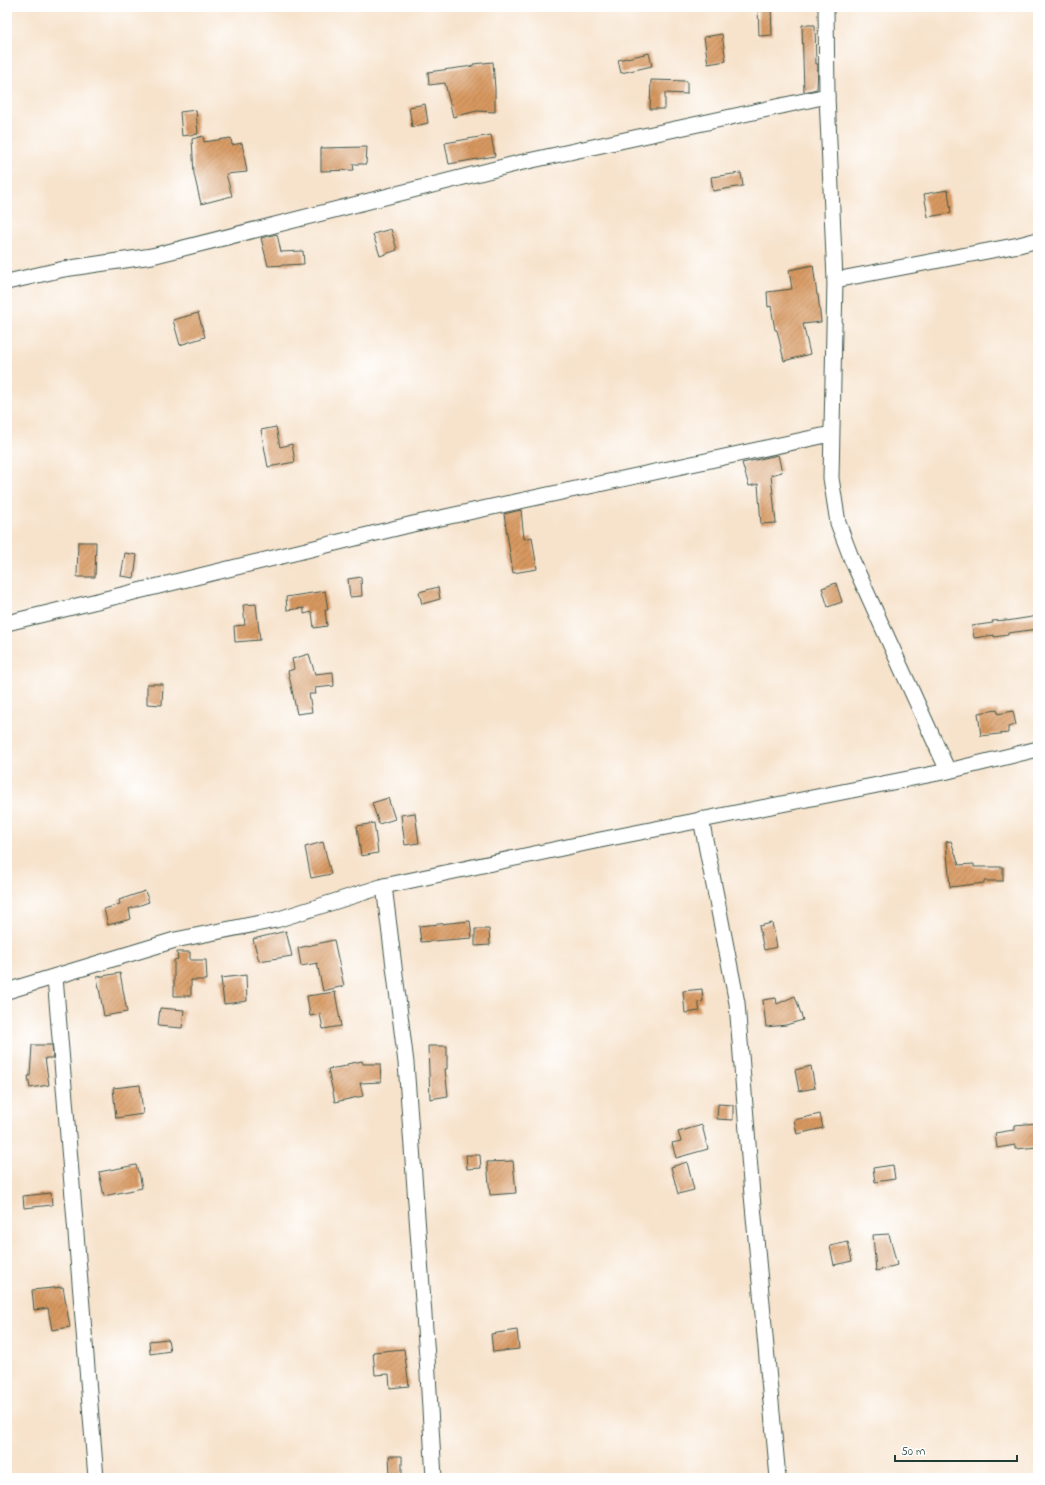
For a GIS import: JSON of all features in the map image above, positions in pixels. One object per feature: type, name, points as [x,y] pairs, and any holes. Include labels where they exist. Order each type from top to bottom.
[{"type":"street","points":[[826,7],[827,96],[835,280],[831,478],[838,523],[852,560],[948,771]]},
{"type":"street","points":[[7,282],[64,269],[152,256],[519,163],[827,96]]},
{"type":"street","points":[[835,280],[1019,246],[1038,240]]},
{"type":"street","points":[[7,623],[413,524],[831,434]]},
{"type":"street","points":[[7,991],[175,940],[276,920],[384,886],[701,820],[948,771],[1038,750]]},
{"type":"street","points":[[701,820],[737,1003],[752,1195],[778,1478]]},
{"type":"street","points":[[384,886],[406,1063],[434,1478]]},
{"type":"street","points":[[55,977],[96,1478]]},
{"type":"building","points":[[758,7],[771,7],[772,35],[759,36]]},
{"type":"building","points":[[802,25],[815,25],[816,64],[818,64],[817,89],[804,92]]},
{"type":"building","points":[[722,34],[726,61],[708,64],[704,37]]},
{"type":"building","points":[[649,53],[652,66],[621,73],[618,60]]},
{"type":"building","points":[[493,62],[495,112],[477,111],[453,117],[445,83],[429,85],[428,72]]},
{"type":"building","points":[[651,80],[687,81],[687,94],[665,93],[665,109],[650,109]]},
{"type":"building","points":[[425,104],[428,123],[412,127],[409,107]]},
{"type":"building","points":[[196,110],[198,134],[182,136],[180,112]]},
{"type":"building","points":[[491,135],[495,156],[449,164],[445,143]]},
{"type":"building","points":[[203,136],[204,142],[231,138],[232,145],[242,143],[247,172],[226,174],[232,196],[201,204],[194,174],[192,139]]},
{"type":"building","points":[[367,147],[366,164],[353,164],[354,170],[321,171],[321,148]]},
{"type":"building","points":[[741,173],[743,186],[713,191],[711,177]]},
{"type":"building","points":[[948,190],[951,213],[928,217],[924,194]]},
{"type":"building","points":[[391,229],[397,250],[380,256],[373,234]]},
{"type":"building","points":[[277,234],[281,252],[303,251],[304,264],[268,266],[261,238]]},
{"type":"building","points":[[813,265],[821,322],[803,324],[810,354],[784,361],[777,330],[775,330],[771,306],[768,307],[767,292],[792,289],[789,270]]},
{"type":"building","points":[[198,313],[205,337],[180,345],[173,320]]},
{"type":"building","points":[[276,427],[280,447],[292,444],[295,462],[268,467],[261,430]]},
{"type":"building","points":[[778,455],[782,472],[771,475],[776,523],[761,524],[758,484],[749,486],[742,463]]},
{"type":"building","points":[[521,510],[524,539],[532,537],[537,569],[513,573],[504,514]]},
{"type":"building","points":[[78,542],[96,542],[95,577],[77,577]]},
{"type":"building","points":[[125,553],[137,555],[134,578],[121,576]]},
{"type":"building","points":[[361,577],[362,596],[350,597],[348,579]]},
{"type":"building","points":[[836,583],[842,602],[828,607],[822,588]]},
{"type":"building","points":[[438,587],[440,599],[422,604],[419,592]]},
{"type":"building","points":[[325,591],[328,610],[325,610],[327,626],[314,628],[312,612],[304,614],[304,608],[287,610],[286,597]]},
{"type":"building","points":[[256,604],[260,640],[235,642],[234,626],[245,625],[243,605]]},
{"type":"building","points":[[1038,616],[1038,629],[1008,633],[1008,635],[994,637],[994,635],[974,638],[972,626],[993,623],[992,621],[1007,621]]},
{"type":"building","points":[[309,654],[315,674],[333,672],[334,686],[315,688],[316,694],[309,694],[312,712],[297,714],[288,671],[294,669],[292,659]]},
{"type":"building","points":[[147,684],[163,684],[162,705],[147,704]]},
{"type":"building","points":[[997,710],[998,714],[1013,711],[1016,725],[1008,727],[1008,733],[981,736],[978,713]]},
{"type":"building","points":[[388,798],[395,819],[379,824],[372,803]]},
{"type":"building","points":[[415,813],[419,843],[405,845],[401,815]]},
{"type":"building","points":[[374,823],[378,853],[361,856],[357,826]]},
{"type":"building","points":[[951,841],[959,865],[974,864],[974,867],[1003,867],[1003,881],[984,881],[984,883],[950,887],[946,842]]},
{"type":"building","points":[[323,842],[331,874],[311,878],[305,847]]},
{"type":"building","points":[[145,891],[149,902],[129,909],[131,919],[108,925],[104,909],[120,904],[119,900]]},
{"type":"building","points":[[470,921],[472,938],[421,942],[419,926]]},
{"type":"building","points":[[772,923],[777,947],[764,950],[759,926]]},
{"type":"building","points":[[475,929],[489,929],[490,945],[475,946]]},
{"type":"building","points":[[286,931],[292,956],[259,961],[253,939]]},
{"type":"building","points":[[334,940],[344,986],[323,991],[317,963],[301,966],[298,948]]},
{"type":"building","points":[[177,952],[190,952],[190,960],[206,960],[207,980],[191,980],[191,996],[174,996],[174,960],[178,959]]},
{"type":"building","points":[[120,973],[127,1012],[104,1016],[97,977]]},
{"type":"building","points":[[246,975],[247,1001],[224,1004],[221,978]]},
{"type":"building","points":[[702,989],[703,1001],[698,1002],[700,1011],[685,1013],[683,991]]},
{"type":"building","points":[[335,992],[341,1026],[323,1029],[320,1014],[310,1016],[307,996]]},
{"type":"building","points":[[795,996],[803,1020],[786,1025],[766,1027],[763,1000],[776,998],[777,1004]]},
{"type":"building","points":[[160,1008],[184,1010],[182,1028],[158,1026]]},
{"type":"building","points":[[32,1045],[52,1045],[53,1058],[45,1058],[49,1085],[30,1088],[28,1076],[30,1076]]},
{"type":"building","points":[[428,1046],[447,1046],[447,1069],[445,1069],[448,1096],[430,1099]]},
{"type":"building","points":[[362,1061],[363,1064],[380,1064],[381,1082],[360,1083],[363,1096],[335,1102],[328,1069],[347,1066],[347,1064]]},
{"type":"building","points":[[811,1066],[815,1088],[799,1091],[795,1070]]},
{"type":"building","points":[[140,1085],[143,1114],[116,1118],[113,1088]]},
{"type":"building","points":[[718,1104],[733,1105],[733,1120],[717,1119]]},
{"type":"building","points":[[820,1114],[823,1128],[797,1134],[794,1120]]},
{"type":"building","points":[[1038,1123],[1038,1147],[1015,1149],[1015,1145],[997,1148],[995,1133],[1014,1130],[1014,1125]]},
{"type":"building","points":[[702,1125],[708,1149],[676,1158],[672,1143],[681,1141],[678,1132]]},
{"type":"building","points":[[466,1155],[480,1155],[481,1168],[467,1169]]},
{"type":"building","points":[[513,1161],[516,1193],[490,1195],[487,1162]]},
{"type":"building","points":[[687,1162],[694,1190],[678,1194],[671,1167]]},
{"type":"building","points":[[136,1165],[142,1188],[104,1196],[99,1172]]},
{"type":"building","points":[[893,1165],[895,1179],[875,1182],[873,1168]]},
{"type":"building","points":[[51,1193],[52,1205],[24,1208],[23,1196]]},
{"type":"building","points":[[889,1234],[897,1265],[876,1271],[873,1235]]},
{"type":"building","points":[[848,1242],[852,1261],[834,1265],[830,1246]]},
{"type":"building","points":[[63,1287],[70,1327],[52,1330],[48,1308],[34,1310],[32,1290]]},
{"type":"building","points":[[517,1330],[519,1349],[493,1352],[491,1334]]},
{"type":"building","points":[[168,1339],[170,1351],[150,1354],[149,1341]]},
{"type":"building","points":[[404,1349],[409,1386],[390,1388],[389,1374],[375,1375],[373,1352]]},
{"type":"building","points":[[389,1456],[402,1456],[402,1475],[390,1475]]}]
